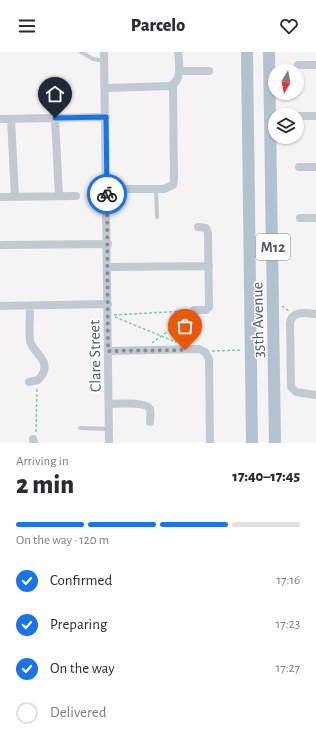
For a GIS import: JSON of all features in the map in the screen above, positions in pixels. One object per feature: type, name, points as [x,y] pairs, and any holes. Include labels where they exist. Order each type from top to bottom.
[{"type":"main road","name":"35th Avenue","points":[[247,52],[252,443]]},
{"type":"main road","name":"35th Avenue","points":[[269,52],[275,443]]},
{"type":"street","name":"Clare Street","points":[[104,52],[106,88],[108,244],[109,443]]},
{"type":"street","points":[[106,88],[167,87],[173,85],[177,80],[179,71],[178,52]]},
{"type":"street","points":[[304,65],[316,65]]},
{"type":"street","points":[[179,71],[209,71]]},
{"type":"street","points":[[107,189],[169,188],[174,183],[173,85]]},
{"type":"street","points":[[304,116],[316,116]]},
{"type":"street","points":[[0,119],[106,117]]},
{"type":"street","points":[[55,118],[59,196]]},
{"type":"street","points":[[11,119],[15,197]]},
{"type":"street","points":[[299,166],[316,166]]},
{"type":"street","points":[[0,197],[76,196]]},
{"type":"street","points":[[300,218],[316,218]]},
{"type":"street","points":[[194,310],[206,310],[209,307],[207,230],[204,227],[198,227]]},
{"type":"street","points":[[0,245],[108,244]]},
{"type":"street","points":[[108,267],[209,266]]},
{"type":"street","points":[[0,306],[108,304]]},
{"type":"street","points":[[30,306],[31,343],[44,361],[43,374],[33,382]]},
{"type":"street","points":[[316,314],[302,313],[292,316],[290,323],[290,384],[292,390],[316,395]]},
{"type":"street","points":[[108,351],[199,349],[205,352],[209,359],[210,443]]},
{"type":"street","points":[[109,404],[141,404],[147,406],[150,411],[150,422]]},
{"type":"lane","points":[[81,52],[93,59],[105,61]]},
{"type":"lane","points":[[156,189],[157,217]]},
{"type":"lane","points":[[80,428],[109,429]]},
{"type":"path","points":[[280,304],[292,316]]},
{"type":"path","points":[[151,344],[162,336],[179,323],[188,311],[114,315],[114,317],[162,336],[180,344]]},
{"type":"path","points":[[211,351],[243,350]]},
{"type":"path","points":[[33,382],[37,430],[33,441]]},
{"type":"way so far","points":[[107,194],[108,351],[185,350]]},
{"type":"route","points":[[55,118],[106,117],[107,194]]}]
